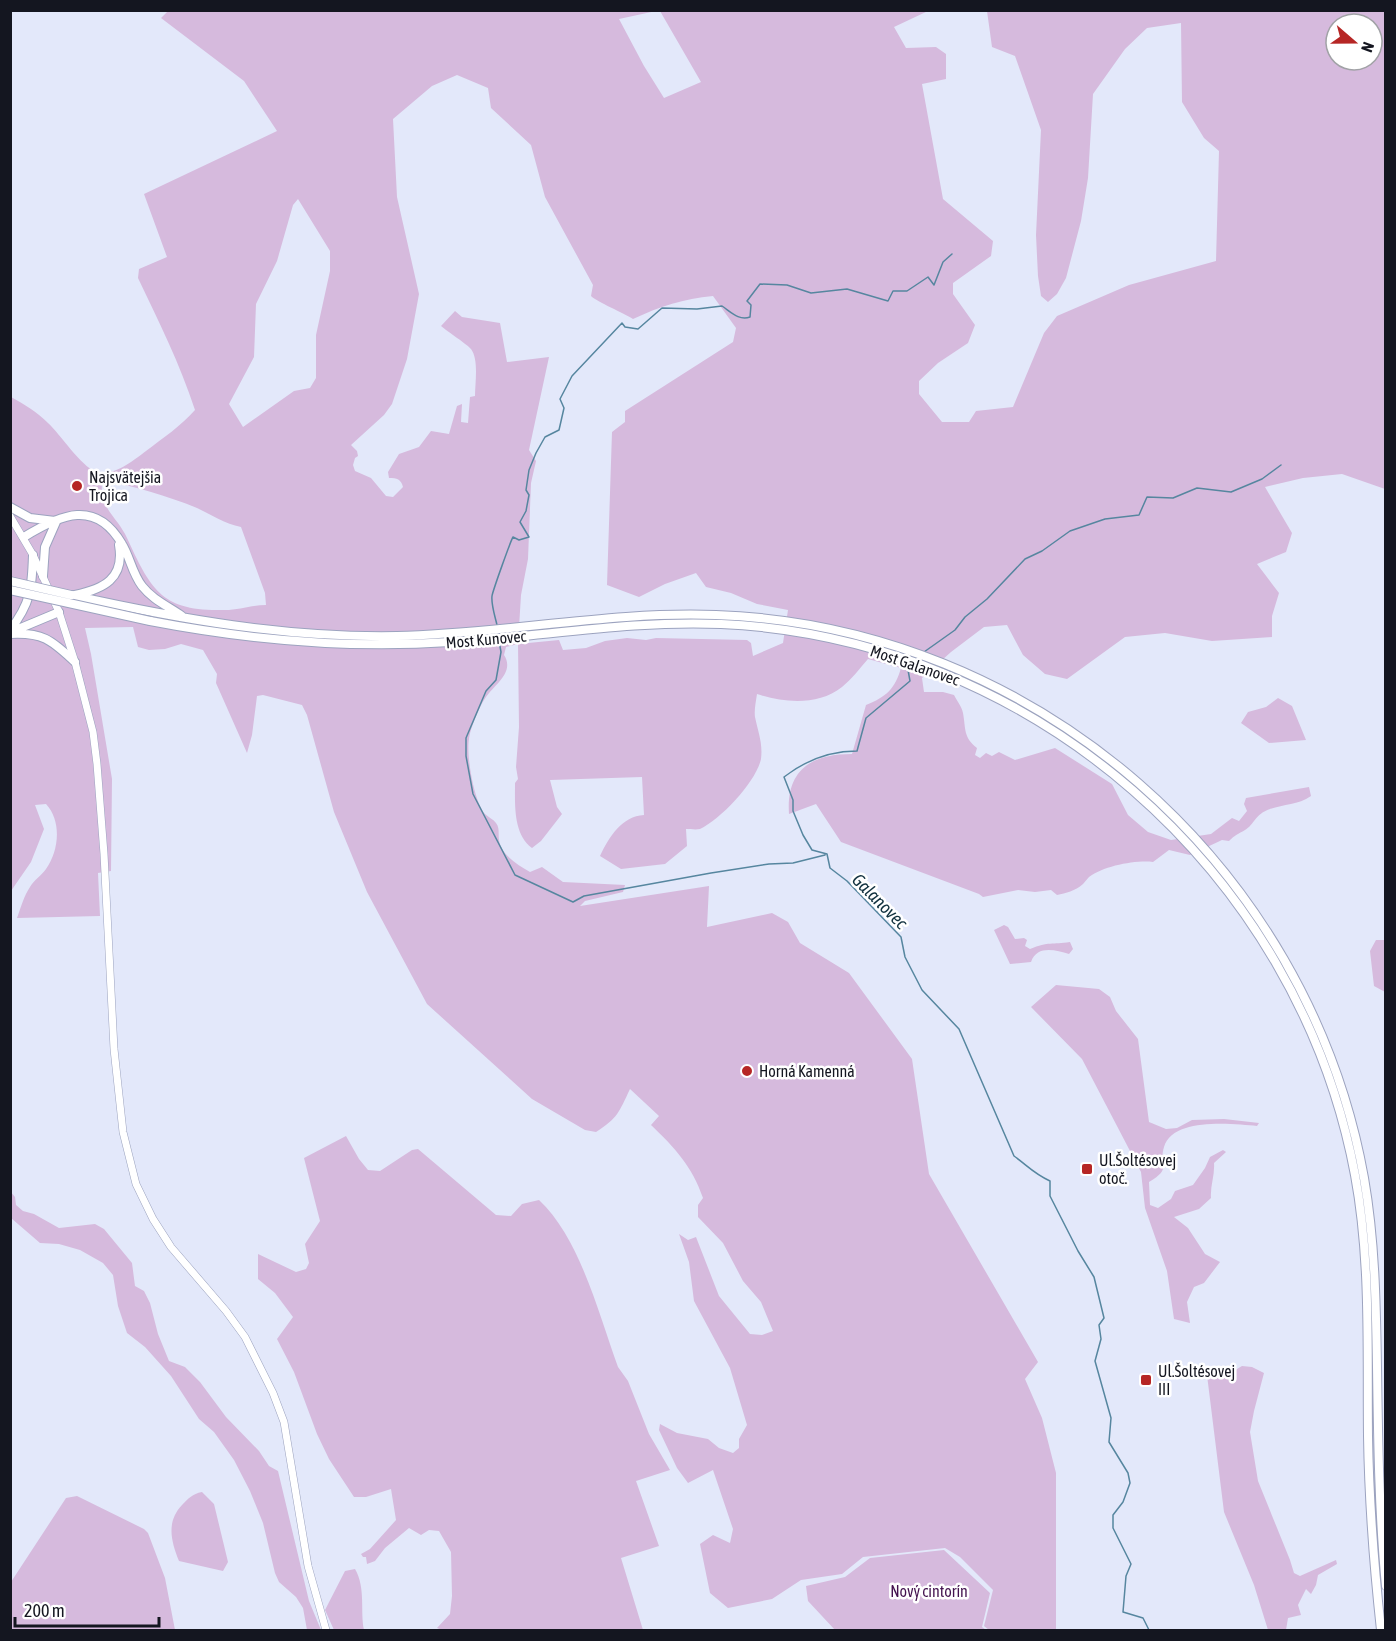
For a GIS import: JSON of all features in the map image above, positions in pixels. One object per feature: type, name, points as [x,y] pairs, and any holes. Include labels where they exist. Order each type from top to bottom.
[{"type":"highway","points":[[10,507],[26,517],[56,521]]},
{"type":"highway","points":[[24,537],[56,521],[77,515],[94,516],[108,524],[145,589],[158,602],[188,619]]},
{"type":"highway","points":[[43,576],[45,547],[56,521]]},
{"type":"highway","points":[[71,596],[97,590],[111,579],[120,560],[119,540]]},
{"type":"highway","points":[[10,632],[24,612],[29,599],[32,586],[33,555]]},
{"type":"highway","points":[[10,581],[217,633],[283,641],[344,644],[398,640]]},
{"type":"highway","points":[[10,590],[151,617],[188,619],[283,632],[398,640]]},
{"type":"highway","points":[[10,632],[59,612]]},
{"type":"highway","name":"Most Kunovec","points":[[398,640],[484,640],[646,616],[745,617],[797,627]]},
{"type":"highway","name":"Most Galanovec","points":[[797,627],[861,637],[936,661],[973,676],[1030,710]]},
{"type":"highway","points":[[10,632],[32,633],[45,637],[58,645],[75,662]]},
{"type":"highway","points":[[1030,710],[1068,729],[1112,760],[1163,804],[1216,861],[1264,926],[1320,1029],[1342,1087],[1358,1145],[1369,1204],[1374,1268],[1379,1481],[1386,1586]]},
{"type":"highway","points":[[1030,710],[1133,789],[1207,865],[1257,931],[1298,1004],[1329,1078],[1349,1148],[1360,1206],[1366,1268],[1372,1535],[1381,1630]]},
{"type":"main road","points":[[10,516],[24,537],[59,612],[93,732],[98,764],[114,1049],[123,1132],[136,1184],[153,1219],[186,1266],[226,1311],[245,1337],[273,1394],[284,1422],[308,1566],[326,1630]]},
{"type":"green space","points":[[168,11],[656,11],[619,19],[664,98],[701,82],[660,11],[928,11],[894,27],[906,48],[936,47],[946,54],[946,79],[922,84],[943,199],[993,241],[991,256],[953,283],[953,294],[975,325],[968,343],[938,363],[919,381],[919,394],[942,422],[969,422],[976,411],[1013,407],[1044,333],[1057,316],[1129,285],[1216,261],[1219,151],[1204,138],[1182,102],[1181,23],[1147,28],[1125,49],[1093,94],[1088,178],[1081,221],[1066,278],[1057,294],[1048,302],[1041,296],[1036,235],[1041,130],[1015,56],[992,47],[987,11],[1385,11],[1385,489],[1342,474],[1303,478],[1265,487],[1292,533],[1286,552],[1257,564],[1279,593],[1272,616],[1272,637],[1212,641],[1165,633],[1125,637],[1067,679],[1045,674],[1023,655],[1007,625],[984,627],[922,678],[924,692],[943,692],[954,695],[962,711],[967,736],[977,748],[975,755],[980,758],[986,753],[992,756],[999,752],[1015,760],[1055,748],[1112,784],[1128,815],[1148,832],[1171,840],[1211,834],[1232,818],[1239,821],[1247,811],[1244,804],[1246,798],[1309,787],[1311,796],[1265,811],[1248,828],[1229,841],[1222,840],[1190,855],[1169,850],[1153,862],[1129,863],[1111,867],[1095,873],[1077,888],[1057,895],[1051,890],[1035,892],[1018,890],[983,897],[841,842],[816,804],[789,814],[789,799],[797,776],[804,768],[824,757],[852,754],[866,705],[879,699],[893,687],[901,668],[868,659],[842,687],[833,693],[812,700],[789,701],[757,694],[755,714],[761,743],[761,759],[758,768],[745,789],[718,817],[700,829],[686,829],[687,846],[665,864],[621,869],[600,856],[612,835],[623,823],[636,816],[644,815],[642,777],[550,780],[557,807],[562,814],[541,841],[532,848],[521,835],[516,818],[515,800],[515,783],[518,779],[516,767],[519,727],[518,644],[506,647],[504,655],[507,661],[506,672],[484,701],[470,735],[468,746],[470,767],[477,799],[485,814],[497,825],[500,845],[515,863],[530,872],[542,867],[563,882],[625,885],[623,892],[585,901],[580,906],[709,886],[707,927],[772,913],[788,922],[800,943],[849,973],[912,1059],[929,1174],[1038,1362],[1025,1379],[1042,1418],[1056,1473],[1056,1630],[989,1630],[984,1626],[993,1590],[960,1557],[945,1548],[863,1557],[842,1574],[801,1580],[772,1599],[728,1608],[710,1593],[700,1544],[713,1535],[730,1543],[733,1529],[713,1470],[688,1483],[677,1468],[659,1430],[660,1424],[677,1433],[708,1439],[719,1448],[733,1453],[739,1448],[739,1439],[747,1425],[730,1368],[694,1301],[689,1262],[679,1234],[688,1240],[696,1237],[719,1296],[750,1334],[762,1335],[773,1331],[761,1302],[743,1281],[723,1243],[698,1217],[698,1205],[703,1198],[699,1187],[682,1158],[651,1125],[659,1116],[630,1089],[620,1109],[609,1123],[596,1132],[585,1130],[532,1099],[427,1004],[367,892],[334,812],[307,715],[302,705],[263,695],[257,696],[252,735],[247,753],[216,683],[217,674],[203,650],[181,644],[165,649],[149,650],[138,647],[133,627],[85,628],[112,779],[111,871],[98,873],[100,916],[17,918],[28,890],[46,869],[54,854],[57,836],[55,819],[51,811],[46,804],[35,805],[44,829],[31,862],[11,891],[11,397],[44,419],[90,469],[102,473],[109,473],[129,463],[172,432],[195,410],[169,343],[138,278],[139,269],[167,257],[144,194],[277,131],[244,81],[161,18]],"holes":[[[457,75],[488,88],[491,108],[531,145],[545,197],[593,285],[591,296],[633,319],[672,304],[713,296],[736,328],[733,342],[625,411],[625,422],[612,432],[607,585],[639,597],[665,584],[696,573],[706,587],[731,593],[757,604],[788,610],[783,643],[753,656],[751,643],[747,640],[627,638],[605,641],[586,648],[563,650],[559,640],[518,644],[521,595],[528,559],[531,483],[536,461],[529,450],[549,357],[507,362],[500,323],[462,317],[455,311],[441,326],[469,347],[475,359],[475,396],[470,397],[468,423],[461,422],[462,404],[457,406],[449,434],[431,431],[419,447],[399,454],[388,472],[389,478],[398,480],[403,487],[393,497],[386,496],[371,478],[355,471],[353,465],[358,456],[357,451],[351,445],[384,415],[392,404],[407,359],[419,294],[397,197],[393,119],[432,86]],[[298,199],[330,251],[330,271],[316,335],[316,378],[310,388],[294,391],[243,427],[229,404],[254,357],[256,304],[277,261],[293,205]],[[102,480],[162,495],[241,527],[265,593],[266,605],[230,610],[204,610],[186,607],[161,594],[152,584],[105,504]]]},
{"type":"green space","points":[[1278,698],[1292,706],[1306,740],[1269,743],[1241,723],[1248,712],[1266,707]]},
{"type":"green space","points":[[1004,925],[1008,927],[1015,939],[1027,940],[1025,946],[1030,949],[1046,944],[1070,942],[1073,949],[1069,954],[1052,950],[1042,951],[1031,962],[1010,964],[994,930]]},
{"type":"green space","points":[[1376,940],[1385,940],[1385,992],[1374,986],[1370,951]]},
{"type":"green space","points":[[1056,985],[1099,989],[1110,997],[1116,1011],[1138,1039],[1149,1122],[1166,1129],[1177,1128],[1192,1120],[1224,1119],[1259,1123],[1257,1126],[1205,1124],[1179,1131],[1170,1137],[1164,1147],[1163,1170],[1149,1182],[1150,1205],[1158,1208],[1171,1199],[1175,1191],[1193,1185],[1210,1157],[1223,1150],[1226,1152],[1214,1163],[1211,1198],[1199,1209],[1174,1217],[1188,1228],[1205,1254],[1220,1262],[1204,1283],[1194,1287],[1187,1302],[1190,1323],[1174,1319],[1167,1271],[1145,1208],[1141,1172],[1082,1059],[1031,1007]]},
{"type":"green space","points":[[346,1136],[368,1170],[380,1171],[412,1150],[418,1149],[496,1215],[511,1216],[522,1204],[539,1200],[566,1235],[587,1278],[618,1367],[628,1381],[649,1434],[670,1470],[636,1481],[659,1546],[621,1558],[643,1630],[442,1630],[437,1628],[450,1614],[452,1596],[451,1552],[439,1531],[429,1530],[421,1535],[409,1528],[385,1548],[375,1561],[367,1564],[366,1557],[361,1554],[370,1549],[396,1520],[391,1489],[366,1497],[354,1497],[329,1459],[317,1434],[294,1372],[277,1339],[293,1317],[275,1293],[258,1279],[258,1254],[296,1272],[306,1269],[309,1263],[305,1244],[320,1221],[304,1158]]},
{"type":"green space","points":[[10,1191],[15,1197],[16,1205],[23,1211],[34,1214],[59,1228],[95,1224],[104,1229],[132,1263],[135,1286],[144,1291],[150,1303],[158,1334],[169,1361],[185,1367],[200,1382],[226,1417],[259,1451],[269,1466],[278,1471],[309,1601],[321,1630],[307,1630],[303,1608],[296,1597],[279,1582],[263,1523],[234,1460],[214,1432],[199,1419],[171,1376],[145,1347],[127,1333],[118,1306],[113,1275],[103,1263],[80,1250],[59,1244],[40,1243],[11,1218]]},
{"type":"green space","points":[[1242,1366],[1252,1367],[1264,1373],[1250,1432],[1258,1481],[1294,1573],[1300,1576],[1336,1560],[1337,1564],[1318,1575],[1311,1594],[1306,1589],[1298,1605],[1301,1615],[1288,1618],[1286,1630],[1268,1630],[1254,1585],[1224,1512],[1206,1367],[1232,1372]]},
{"type":"green space","points":[[202,1492],[214,1504],[228,1562],[223,1571],[179,1561],[174,1546],[172,1525],[177,1511],[191,1497]]},
{"type":"green space","points":[[77,1496],[148,1533],[165,1578],[175,1630],[11,1630],[11,1582],[66,1498]]},
{"type":"green space","name":"Nový cintorín","points":[[944,1550],[990,1593],[982,1627],[986,1630],[835,1630],[808,1601],[806,1586],[845,1577],[870,1558]]},
{"type":"green space","points":[[355,1569],[362,1592],[364,1630],[334,1630],[325,1610],[345,1571]]},
{"type":"waterway","points":[[497,625],[492,596],[506,555],[513,537],[519,540],[529,537],[520,522],[526,511],[529,495],[526,490],[529,470],[536,453],[545,437],[559,430],[564,408],[560,399],[572,376],[622,323],[625,327],[638,329],[662,308],[697,309],[722,306],[739,317],[750,317],[751,305],[747,301],[760,284],[787,285],[811,293],[847,289],[888,301],[893,291],[907,291],[928,277],[934,285],[943,262],[952,254]]},
{"type":"waterway","name":"Galanovec","points":[[924,652],[955,630],[965,617],[987,599],[1025,559],[1042,551],[1070,531],[1105,519],[1139,515],[1147,497],[1173,498],[1197,488],[1231,492],[1262,479],[1281,465]]},
{"type":"waterway","points":[[499,641],[501,652],[496,680],[486,691],[466,738],[466,756],[473,794],[515,875],[573,902],[584,896],[711,873],[769,864],[793,863],[825,855]]},
{"type":"waterway","name":"Galanovec","points":[[911,667],[908,670],[910,681],[866,718],[857,751],[818,758],[784,777],[793,800],[793,811],[812,850],[827,854],[830,868],[847,881],[901,937],[905,957],[922,990],[959,1029],[1014,1156],[1050,1181],[1050,1196],[1094,1277],[1104,1318],[1099,1325],[1101,1339],[1095,1361],[1111,1418],[1109,1442],[1128,1473],[1130,1483],[1123,1502],[1113,1515],[1113,1528],[1131,1564],[1126,1576],[1123,1612],[1143,1618],[1149,1630]]},
{"type":"place","name":"Najsvätejšia Trojica","points":[[77,486]]},
{"type":"place","name":"Horná Kamenná","points":[[747,1071]]},
{"type":"place","name":"Ul.Šoltésovej otoč.","points":[[1087,1169]]},
{"type":"place","name":"Ul.Šoltésovej III","points":[[1146,1380]]}]
